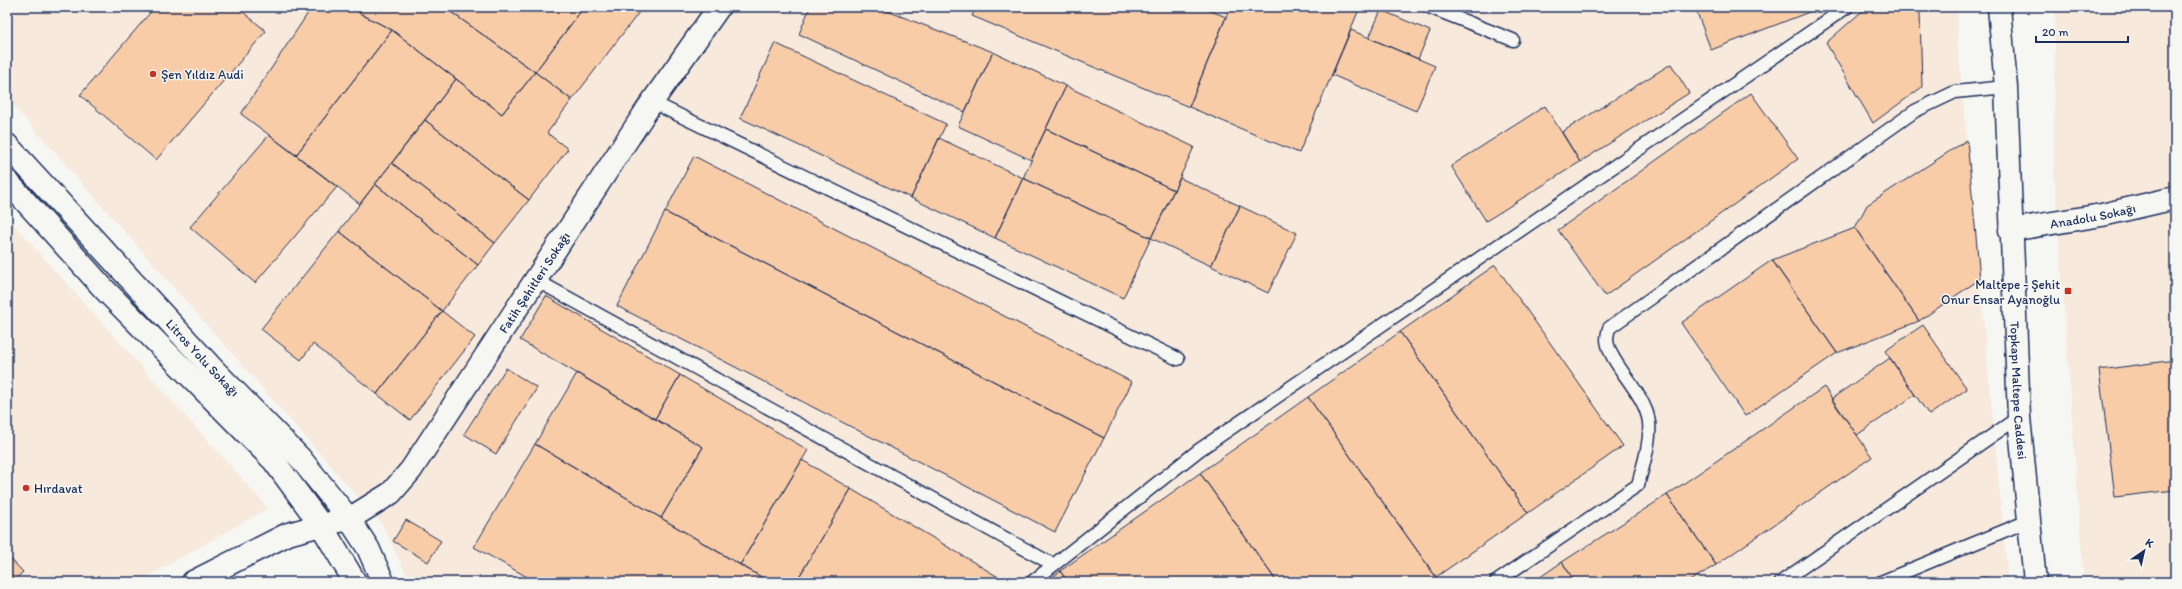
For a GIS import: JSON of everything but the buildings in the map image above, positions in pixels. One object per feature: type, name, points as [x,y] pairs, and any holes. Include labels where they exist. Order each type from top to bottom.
[{"type":"main road","name":"Fatih Şehitleri Sokağı","points":[[193,582],[288,534],[349,519],[391,493],[411,470],[534,279],[652,102],[720,7]]},
{"type":"main road","name":"Topkapı Maltepe Caddesi","points":[[1999,7],[2006,87],[2010,230],[2019,417],[2035,582]]},
{"type":"main road","name":"Litros Yolu Sokağı","points":[[7,145],[213,369],[300,458],[349,519],[368,548],[383,582]]},
{"type":"main road","name":"Litros Yolu Sokağı","points":[[7,181],[104,289],[274,461],[321,525],[355,582]]},
{"type":"main road","name":"Anadolu Sokağı","points":[[2010,230],[2102,216],[2175,198]]},
{"type":"lane","points":[[1429,7],[1512,40]]},
{"type":"lane","points":[[1032,582],[1052,564],[1199,450],[1847,7]]},
{"type":"lane","points":[[1496,582],[1638,485],[1648,446],[1649,421],[1638,393],[1610,352],[1607,340],[1609,328],[1915,111],[1954,92],[2006,87]]},
{"type":"lane","points":[[652,102],[1178,359]]},
{"type":"lane","points":[[534,279],[1052,564]]},
{"type":"lane","points":[[1781,582],[2019,417]]},
{"type":"lane","points":[[1881,582],[2028,521]]},
{"type":"shaded area","points":[[7,7],[1957,7],[1958,48],[2008,582],[410,582],[382,524],[7,98]]},
{"type":"shaded area","points":[[2055,7],[2175,7],[2175,582],[2084,582],[2054,169]]},
{"type":"shaded area","points":[[7,217],[268,508],[138,582],[7,582]]},
{"type":"place","name":"Şen Yıldız Audi","points":[[153,74]]},
{"type":"place","name":"Maltepe - Şehit Onur Ensar Ayanoğlu","points":[[2068,291]]},
{"type":"place","name":"Hırdavat","points":[[26,488]]}]
